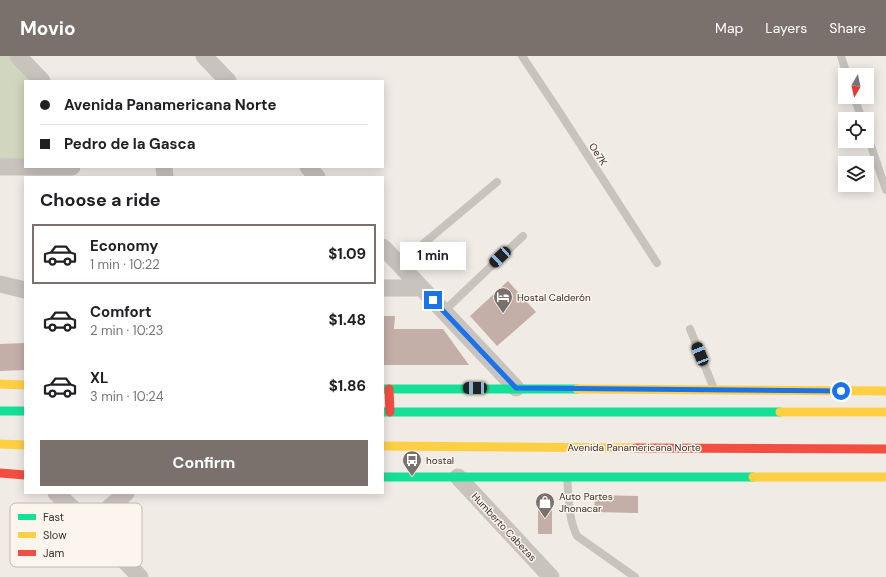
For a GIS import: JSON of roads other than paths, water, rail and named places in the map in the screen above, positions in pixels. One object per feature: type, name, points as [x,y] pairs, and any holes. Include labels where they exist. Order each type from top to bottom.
[{"type":"main road","points":[[0,384],[24,385]]},
{"type":"main road","points":[[886,391],[516,388],[386,389],[387,412],[886,412]]},
{"type":"main road","points":[[0,411],[24,411]]},
{"type":"main road","points":[[0,444],[24,445]]},
{"type":"main road","name":"Avenida Panamericana Norte","points":[[384,446],[886,449]]},
{"type":"main road","points":[[0,474],[24,475]]},
{"type":"main road","points":[[384,477],[886,477]]},
{"type":"street","points":[[18,56],[41,80]]},
{"type":"street","points":[[204,56],[227,80]]},
{"type":"street","points":[[0,167],[24,167]]},
{"type":"street","points":[[309,168],[316,176]]},
{"type":"street","points":[[384,248],[516,388]]},
{"type":"street","points":[[0,284],[24,290]]},
{"type":"street","points":[[384,288],[422,288]]},
{"type":"street","name":"Humberto Cabezas","points":[[458,477],[551,577]]},
{"type":"street","points":[[57,494],[67,503]]},
{"type":"street","points":[[114,503],[125,494]]},
{"type":"street","points":[[131,567],[140,577]]},
{"type":"lane","name":"Oe7K","points":[[522,56],[657,263]]},
{"type":"lane","points":[[841,56],[845,68]]},
{"type":"lane","points":[[872,148],[886,190]]},
{"type":"lane","points":[[399,264],[498,182]]},
{"type":"lane","points":[[444,311],[522,236]]},
{"type":"lane","points":[[690,329],[715,390]]},
{"type":"lane","points":[[567,477],[570,516],[577,536],[635,577]]},
{"type":"place","name":"Hostal Calderón","points":[[503,314]]},
{"type":"place","name":"hostal","points":[[412,477]]},
{"type":"place","name":"Auto Partes Jhonacar","points":[[545,519]]}]
